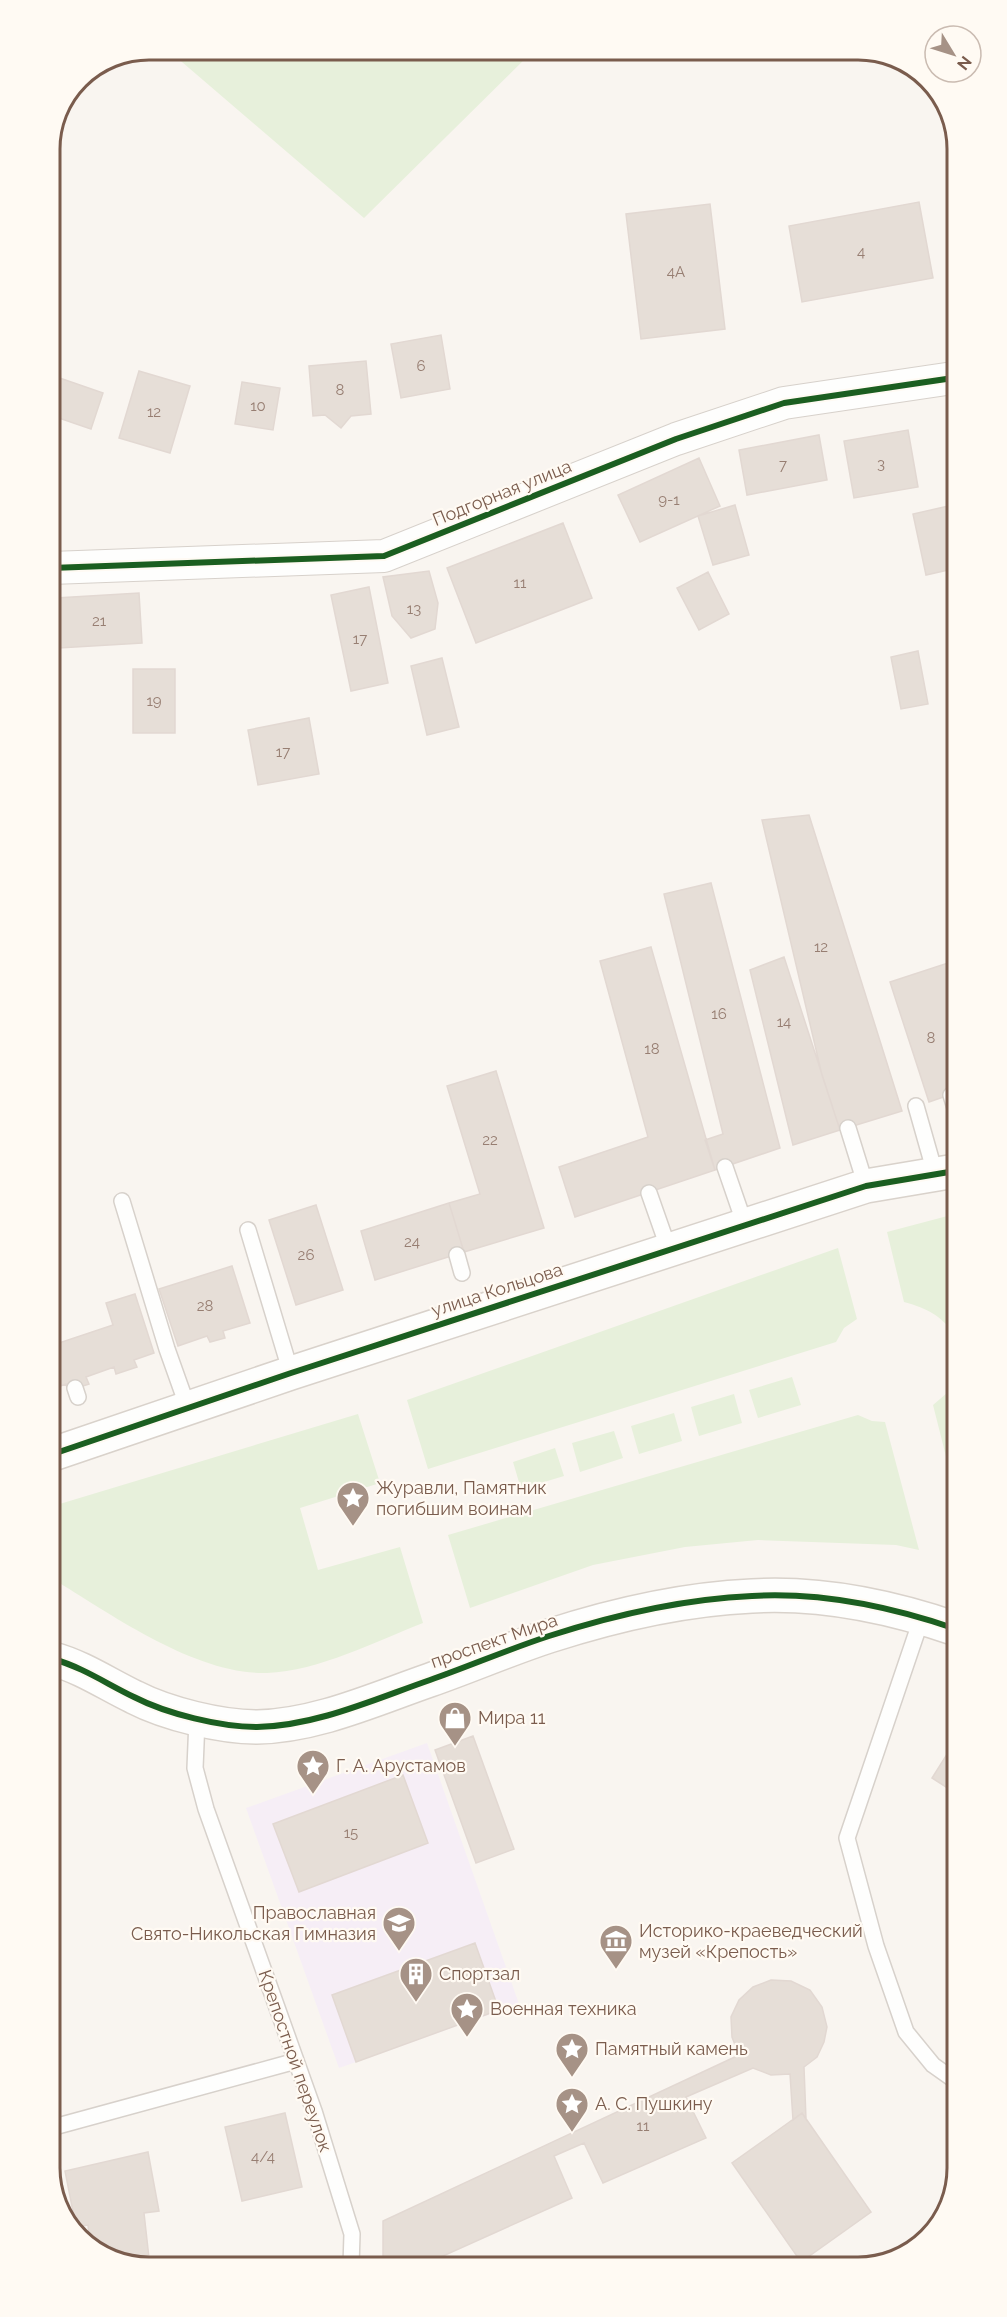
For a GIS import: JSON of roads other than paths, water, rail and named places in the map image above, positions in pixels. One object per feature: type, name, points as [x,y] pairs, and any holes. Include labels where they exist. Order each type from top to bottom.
[{"type":"street","name":"Подгорная улица","points":[[60,568],[384,556],[676,440],[784,403],[947,379]]},
{"type":"street","name":"улица Кольцова","points":[[60,1452],[291,1373],[866,1186],[945,1172]]},
{"type":"street","name":"проспект Мира","points":[[60,1661],[137,1699],[197,1720],[257,1727],[304,1720],[341,1710],[550,1636],[661,1606],[753,1595],[830,1599],[922,1617],[947,1626]]},
{"type":"lane","points":[[916,1106],[945,1172]]},
{"type":"lane","points":[[848,1128],[866,1186]]},
{"type":"lane","points":[[725,1167],[745,1225]]},
{"type":"lane","points":[[649,1192],[669,1250]]},
{"type":"lane","points":[[122,1201],[167,1349],[188,1408]]},
{"type":"lane","points":[[248,1230],[291,1373]]},
{"type":"lane","points":[[457,1255],[462,1273]]},
{"type":"lane","points":[[922,1617],[848,1838],[876,1946],[906,2032],[933,2065],[947,2075]]},
{"type":"lane","name":"Крепостной переулок","points":[[197,1720],[195,1768],[206,1809],[296,2061],[352,2234],[351,2257]]},
{"type":"lane","points":[[60,2125],[296,2061]]},
{"type":"place","name":"Журавли, Памятник погибшим воинам","points":[[353,1527]]},
{"type":"place","name":"Мира 11","points":[[455,1747]]},
{"type":"place","name":"Г. А. Арустамов","points":[[313,1795]]},
{"type":"place","name":"Православная Свято-Никольская Гимназия","points":[[399,1952]]},
{"type":"place","name":"Историко-краеведческий музей «Крепость»","points":[[616,1970]]},
{"type":"place","name":"Спортзал","points":[[416,2003]]},
{"type":"place","name":"Военная техника","points":[[467,2038]]},
{"type":"place","name":"Памятный камень","points":[[572,2078]]},
{"type":"place","name":"А. С. Пушкину","points":[[572,2133]]}]
